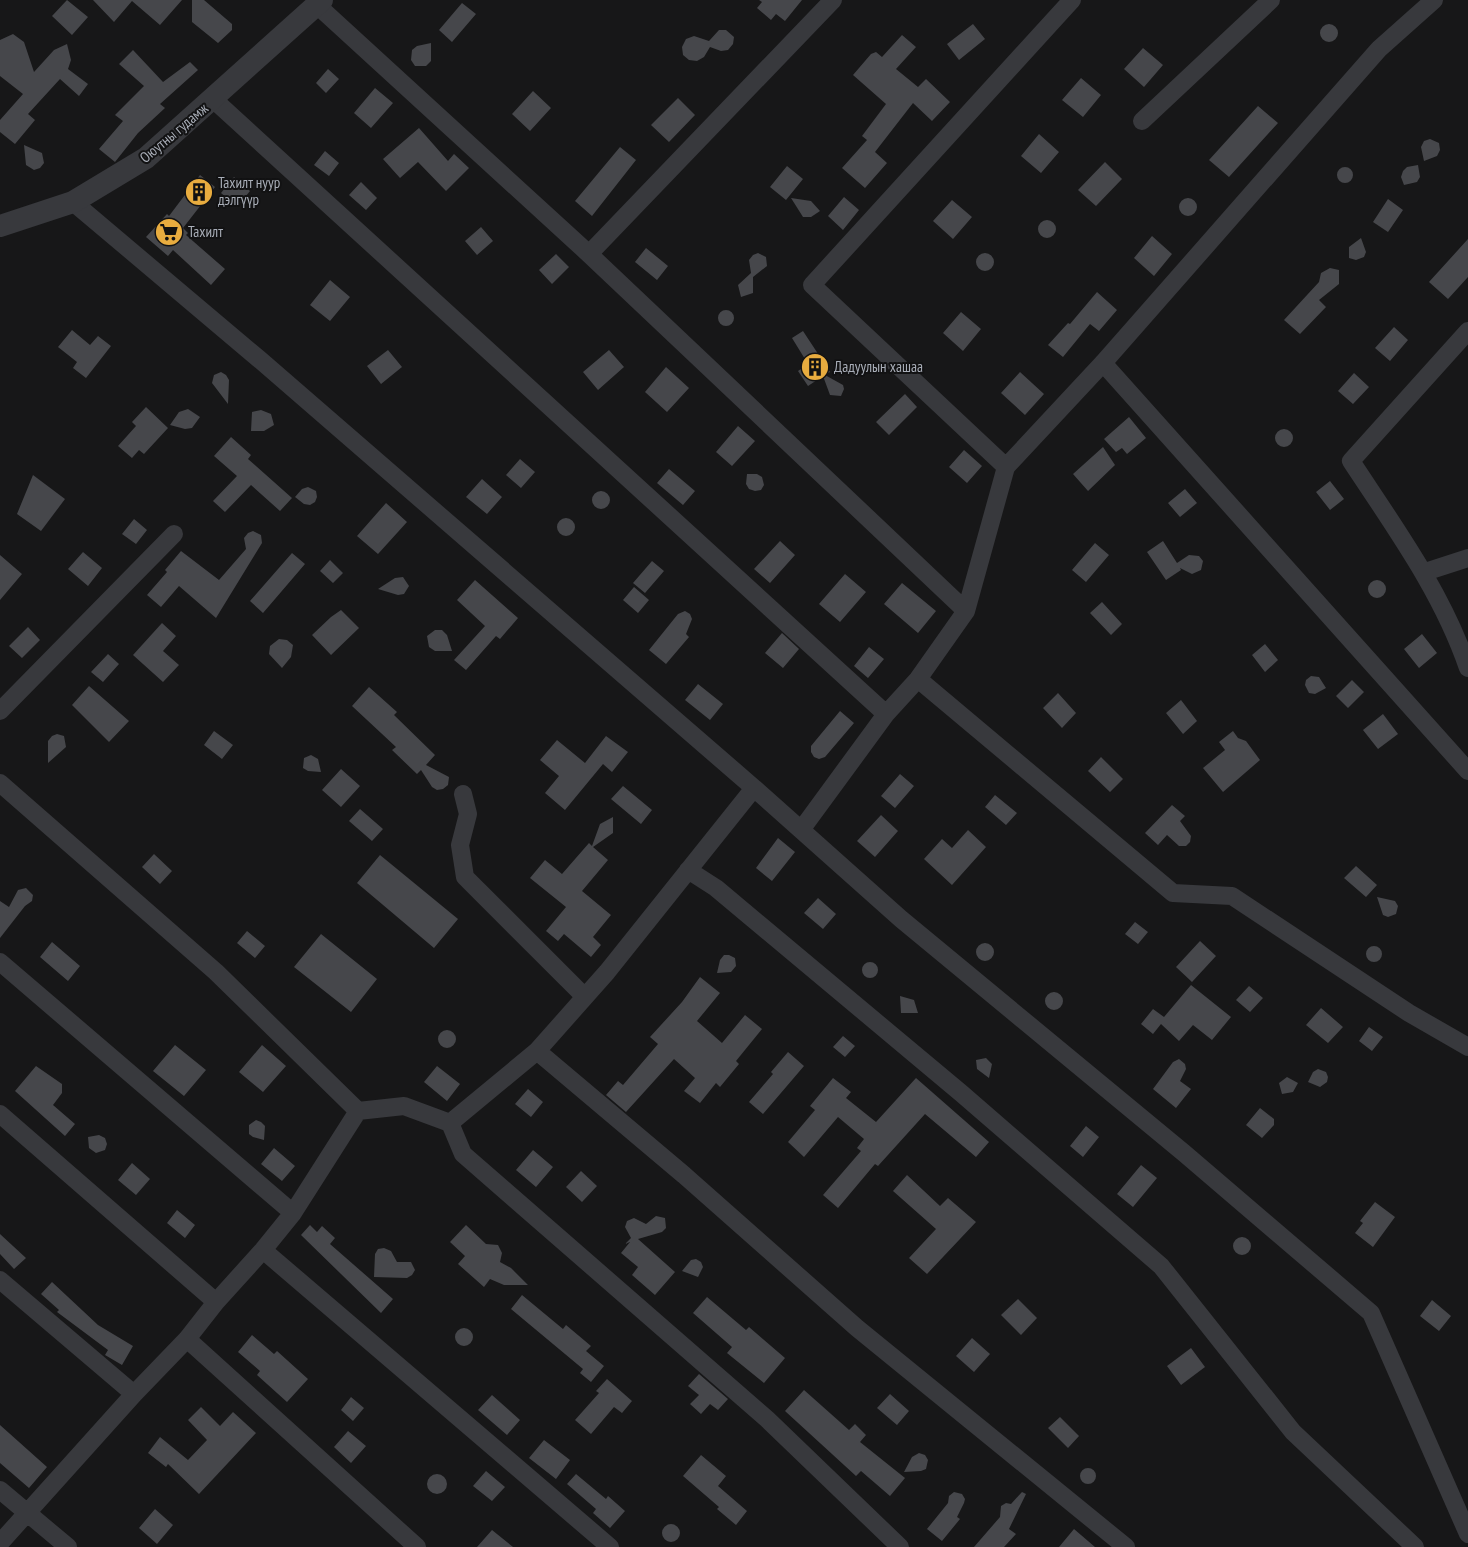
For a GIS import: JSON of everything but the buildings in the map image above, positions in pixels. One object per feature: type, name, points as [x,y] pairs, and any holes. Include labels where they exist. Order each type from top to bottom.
[{"type":"street","points":[[589,254],[833,0]]},
{"type":"street","points":[[1006,467],[812,285],[1072,0]]},
{"type":"street","points":[[1142,121],[1271,0]]},
{"type":"street","points":[[801,830],[886,714],[918,679],[966,611],[1006,467],[1103,364],[1378,49],[1434,0]]},
{"type":"street","points":[[319,2],[589,254],[966,611]]},
{"type":"street","name":"Оюутны гудамж","points":[[0,226],[72,202],[146,158],[214,99],[319,2]]},
{"type":"street","points":[[214,99],[886,714]]},
{"type":"street","points":[[72,202],[259,359],[754,788],[901,919],[1184,1153],[1371,1313],[1468,1534]]},
{"type":"street","points":[[1468,331],[1351,461],[1425,572],[1458,640],[1468,668]]},
{"type":"street","points":[[1103,364],[1468,771]]},
{"type":"street","points":[[0,711],[174,534]]},
{"type":"street","points":[[1425,572],[1466,557]]},
{"type":"street","points":[[918,679],[1174,893],[1232,896],[1409,1013],[1468,1046]]},
{"type":"street","points":[[0,783],[216,972],[358,1111]]},
{"type":"street","points":[[450,1123],[537,1051],[585,997],[754,788]]},
{"type":"street","points":[[463,794],[468,814],[460,845],[466,877],[585,997]]},
{"type":"street","points":[[688,870],[716,888],[931,1067],[1161,1266],[1292,1432],[1415,1547]]},
{"type":"street","points":[[0,962],[293,1213]]},
{"type":"street","points":[[537,1051],[684,1175],[856,1328],[1126,1547]]},
{"type":"street","points":[[358,1111],[404,1106],[450,1123],[463,1154],[767,1419],[900,1547]]},
{"type":"street","points":[[0,1543],[134,1394],[187,1339],[216,1302],[263,1250],[293,1213],[358,1111]]},
{"type":"street","points":[[0,1114],[216,1302]]},
{"type":"street","points":[[263,1250],[610,1547]]},
{"type":"street","points":[[0,1280],[134,1394]]},
{"type":"street","points":[[187,1339],[417,1547]]},
{"type":"street","points":[[0,1490],[68,1547]]},
{"type":"place","name":"Тахилт нуур дэлгүүр","points":[[199,192]]},
{"type":"place","name":"Тахилт","points":[[169,232]]},
{"type":"place","name":"Дадуулын хашаа","points":[[815,367]]}]
